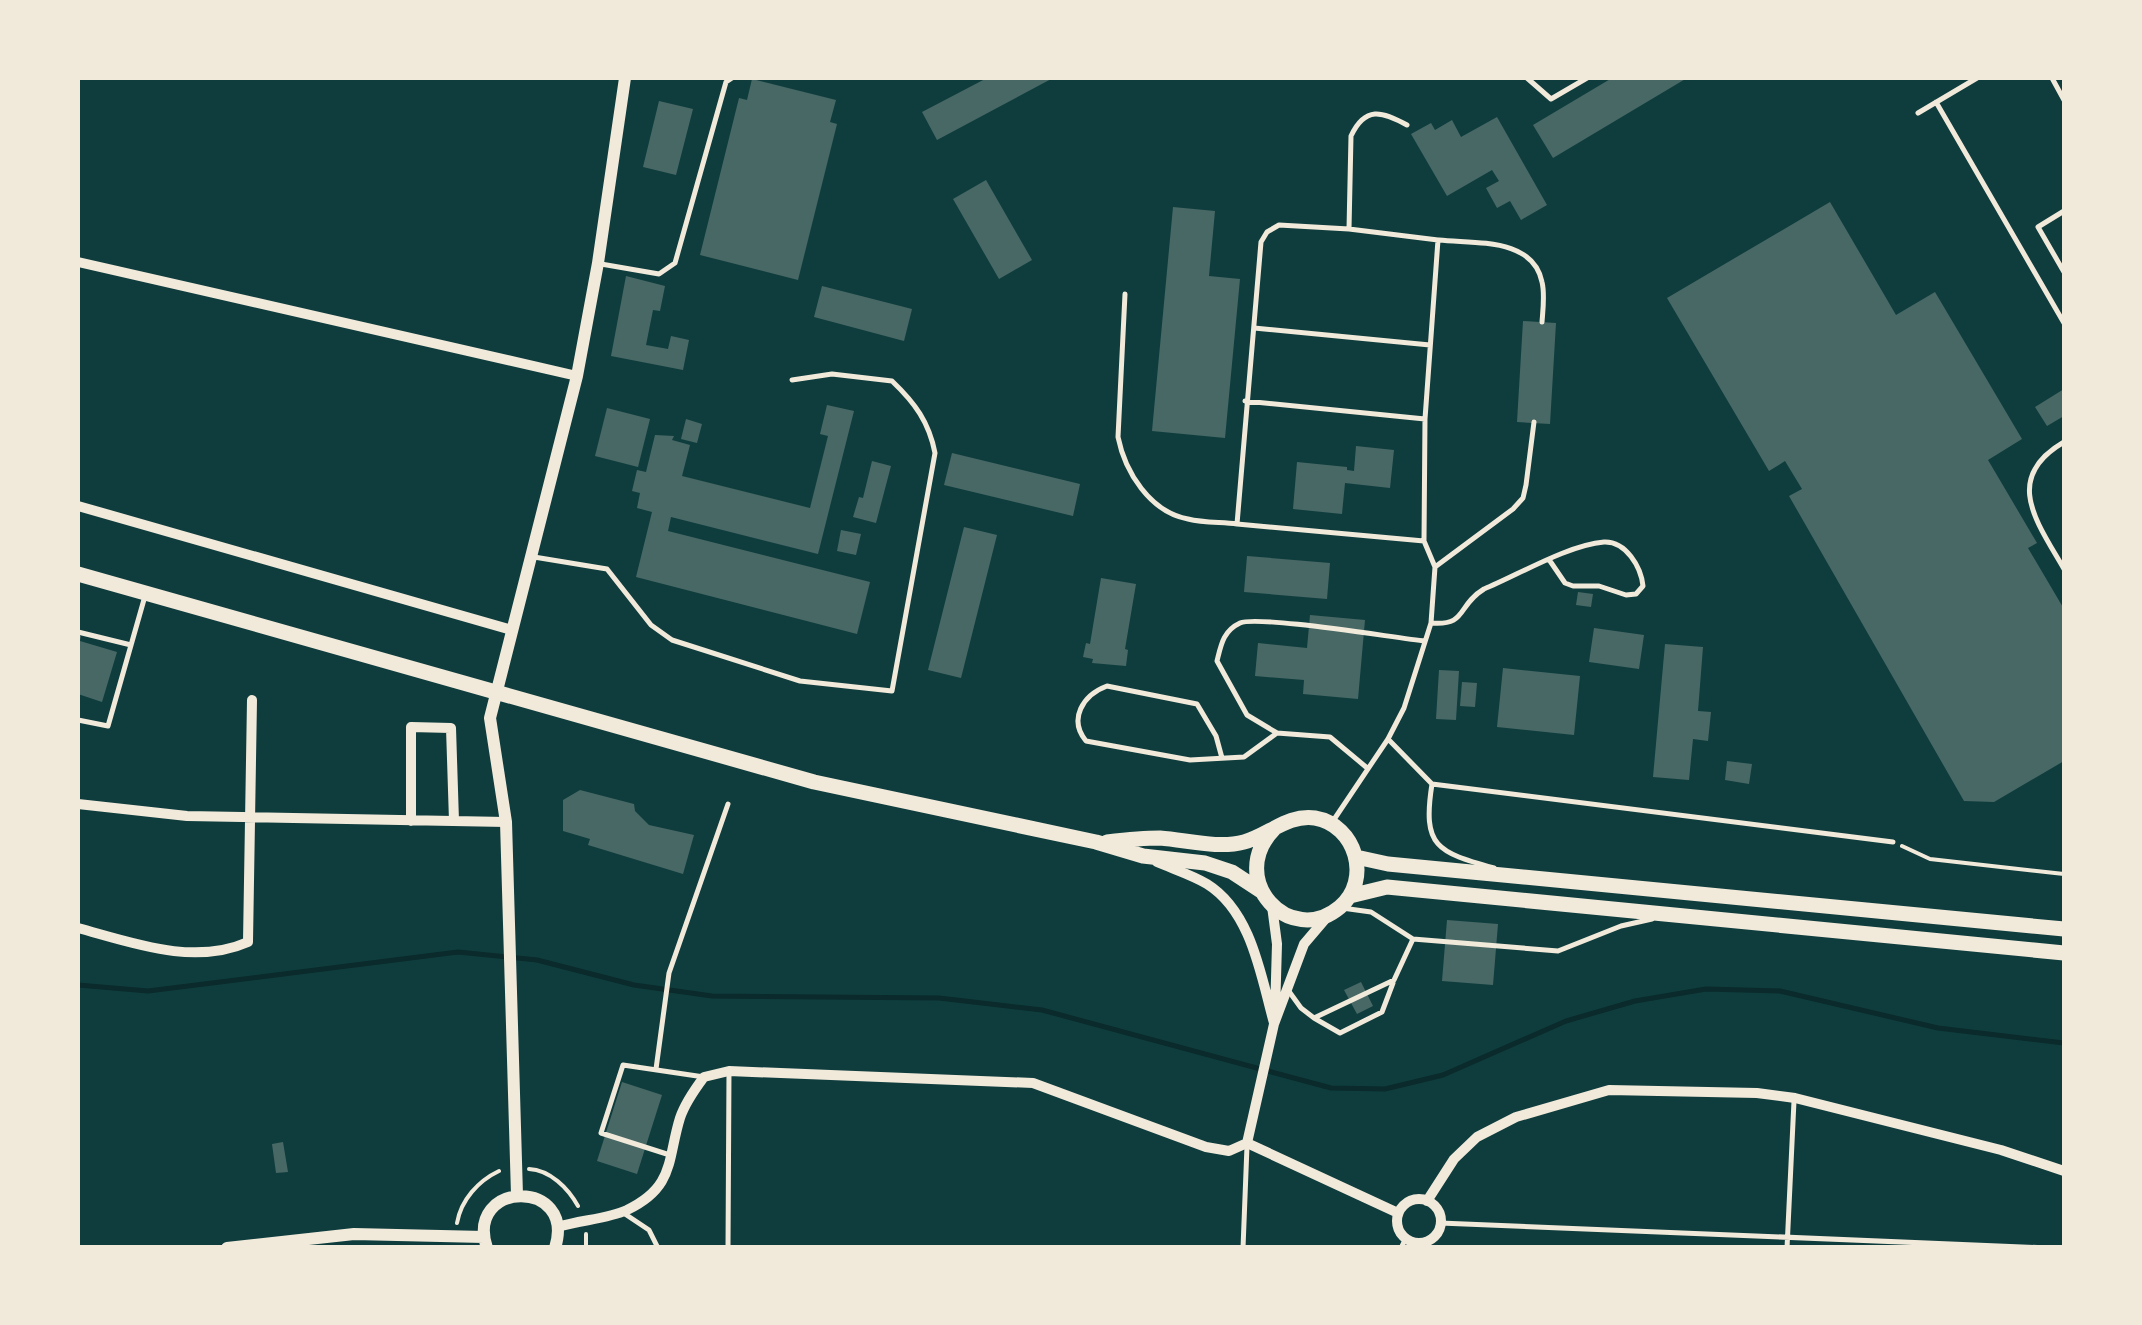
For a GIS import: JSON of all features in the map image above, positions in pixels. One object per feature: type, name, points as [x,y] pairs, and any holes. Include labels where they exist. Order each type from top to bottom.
[{"type":"main road","points":[[78,574],[814,782],[1096,842],[1143,856],[1205,864],[1232,872],[1261,891]]},
{"type":"main road","points":[[1096,842],[1156,838],[1224,845],[1249,840],[1302,818],[1332,824],[1348,838],[1356,857],[1357,877],[1340,906]]},
{"type":"main road","points":[[1274,829],[1258,854],[1256,874],[1261,891],[1272,906],[1307,920],[1387,887],[2064,954]]},
{"type":"main road","points":[[1356,857],[1388,864],[2064,928]]},
{"type":"street","points":[[517,1195],[506,822],[490,718],[577,376],[625,78]]},
{"type":"street","points":[[78,262],[577,376]]},
{"type":"street","points":[[78,506],[512,630]]},
{"type":"street","points":[[78,928],[159,950],[224,952],[248,942],[252,700]]},
{"type":"street","points":[[410,820],[411,727],[451,728],[454,821]]},
{"type":"street","points":[[78,807],[187,816],[506,822]]},
{"type":"street","points":[[1143,856],[1209,885],[1231,907],[1248,934],[1274,1024]]},
{"type":"street","points":[[1272,906],[1277,944],[1274,1024]]},
{"type":"street","points":[[1247,1143],[1274,1024],[1304,944],[1340,906]]},
{"type":"street","points":[[558,1227],[623,1212],[649,1198],[674,1156],[680,1118],[704,1076],[729,1071],[1032,1084],[1206,1147],[1229,1151],[1247,1143],[1398,1214]]},
{"type":"street","points":[[1427,1201],[1454,1159],[1477,1137],[1558,1102],[1609,1090],[1757,1093],[1794,1098],[1972,1142],[2064,1171]]},
{"type":"street","points":[[228,1248],[354,1234],[456,1235],[486,1242],[489,1213],[496,1204],[517,1195],[546,1204],[554,1214],[558,1227],[555,1248]]},
{"type":"street","points":[[1410,1201],[1427,1201],[1439,1212],[1440,1224],[1428,1241],[1404,1243],[1397,1224],[1398,1214],[1410,1201]]},
{"type":"lane","points":[[598,264],[659,274],[675,263],[726,82],[732,78]]},
{"type":"lane","points":[[1528,78],[1550,99],[1588,78]]},
{"type":"lane","points":[[1918,113],[1977,78]]},
{"type":"lane","points":[[2052,78],[2064,100]]},
{"type":"lane","points":[[1936,102],[2064,324]]},
{"type":"lane","points":[[1349,229],[1352,136],[1358,122],[1386,113],[1407,125]]},
{"type":"lane","points":[[2064,211],[2038,227],[2064,272]]},
{"type":"lane","points":[[1237,524],[1260,242],[1267,232],[1279,226],[1349,229],[1514,248],[1528,255],[1537,266],[1543,283],[1542,322]]},
{"type":"lane","points":[[1332,824],[1404,708],[1430,624],[1436,567],[1424,542],[1425,419],[1438,240]]},
{"type":"lane","points":[[1125,294],[1118,437],[1122,458],[1148,496],[1164,510],[1185,519],[1424,542]]},
{"type":"lane","points":[[1253,328],[1430,345]]},
{"type":"lane","points":[[531,556],[607,569],[651,626],[672,640],[800,680],[892,690],[935,453],[931,432],[923,415],[892,381],[832,374],[792,380]]},
{"type":"lane","points":[[1246,401],[1425,419]]},
{"type":"lane","points":[[1436,567],[1512,510],[1522,498],[1534,422]]},
{"type":"lane","points":[[2064,442],[2046,453],[2034,468],[2030,486],[2034,519],[2064,569]]},
{"type":"lane","points":[[1430,624],[1449,625],[1474,595],[1550,561],[1604,542],[1627,551],[1642,576],[1643,586],[1636,594],[1626,595],[1599,586],[1574,586],[1564,583],[1550,561]]},
{"type":"lane","points":[[78,720],[108,726],[145,594]]},
{"type":"lane","points":[[1366,767],[1330,737],[1277,733],[1248,715],[1217,661],[1224,634],[1243,621],[1425,642]]},
{"type":"lane","points":[[78,632],[131,645]]},
{"type":"lane","points":[[1222,758],[1216,736],[1197,704],[1108,686],[1088,697],[1078,715],[1079,733],[1086,742],[1190,760],[1244,757],[1277,733]]},
{"type":"lane","points":[[1388,739],[1432,784],[1893,842]]},
{"type":"lane","points":[[1432,784],[1427,816],[1432,838],[1449,855],[1530,878]]},
{"type":"lane","points":[[656,1069],[668,972],[728,804]]},
{"type":"lane","points":[[1340,906],[1371,912],[1413,938],[1558,952],[1620,926],[1675,913]]},
{"type":"lane","points":[[1288,990],[1301,1008],[1340,1033],[1382,1012],[1413,938]]},
{"type":"lane","points":[[1314,1018],[1394,980]]},
{"type":"lane","points":[[674,1156],[602,1132],[623,1066],[704,1076]]},
{"type":"lane","points":[[728,1248],[729,1071]]},
{"type":"lane","points":[[1787,1248],[1794,1098]]},
{"type":"lane","points":[[1243,1248],[1247,1143]]},
{"type":"lane","points":[[623,1212],[649,1230],[658,1248]]},
{"type":"lane","points":[[1440,1224],[2049,1248]]},
{"type":"path","points":[[1893,842],[1930,859],[2064,874]]},
{"type":"building","points":[[987,78],[1053,78],[937,140],[922,112]]},
{"type":"building","points":[[1612,78],[1687,78],[1553,158],[1533,125]]},
{"type":"building","points":[[752,79],[836,100],[830,122],[837,124],[798,280],[700,255],[739,98],[747,100]]},
{"type":"building","points":[[659,101],[693,109],[676,175],[643,167]]},
{"type":"building","points":[[1497,117],[1547,205],[1521,220],[1510,201],[1497,208],[1486,188],[1499,181],[1492,170],[1447,196],[1411,134],[1431,123],[1435,130],[1452,120],[1461,137]]},
{"type":"building","points":[[986,180],[1032,260],[999,279],[953,199]]},
{"type":"building","points":[[1830,202],[1896,315],[1935,292],[2022,439],[1988,460],[2037,543],[2028,548],[2064,609],[2064,761],[1994,802],[1964,801],[1789,496],[1802,489],[1785,461],[1769,471],[1667,298]]},
{"type":"building","points":[[1173,207],[1215,211],[1209,276],[1240,279],[1225,438],[1152,431]]},
{"type":"building","points":[[626,276],[665,286],[660,311],[653,310],[646,345],[668,349],[671,336],[689,340],[683,370],[611,356]]},
{"type":"building","points":[[822,286],[912,309],[904,341],[814,317]]},
{"type":"building","points":[[1523,321],[1556,323],[1550,424],[1517,422]]},
{"type":"building","points":[[2064,389],[2064,416],[2047,426],[2035,407]]},
{"type":"building","points":[[827,405],[854,411],[818,554],[671,517],[668,531],[870,582],[857,634],[636,577],[652,512],[637,508],[640,493],[632,491],[637,470],[646,472],[655,435],[674,436],[672,440],[690,445],[682,476],[810,508],[828,436],[820,434]]},
{"type":"building","points":[[607,408],[650,419],[638,467],[595,456]]},
{"type":"building","points":[[686,419],[702,424],[697,443],[681,439]]},
{"type":"building","points":[[1356,446],[1394,450],[1390,488],[1345,483],[1342,514],[1293,509],[1297,462],[1354,471]]},
{"type":"building","points":[[952,453],[1080,484],[1073,516],[944,485]]},
{"type":"building","points":[[872,461],[891,466],[876,523],[853,517],[859,497],[863,498]]},
{"type":"building","points":[[964,527],[997,535],[961,678],[928,670]]},
{"type":"building","points":[[841,530],[861,534],[856,555],[837,551]]},
{"type":"building","points":[[1247,556],[1330,563],[1327,599],[1244,592]]},
{"type":"building","points":[[1101,578],[1136,584],[1125,649],[1126,666],[1092,663],[1093,659],[1083,657],[1086,643],[1090,644]]},
{"type":"building","points":[[1578,592],[1593,594],[1591,607],[1576,605]]},
{"type":"building","points":[[1310,615],[1365,620],[1358,699],[1303,694],[1304,680],[1255,676],[1258,643],[1307,648]]},
{"type":"building","points":[[1594,628],[1644,635],[1639,669],[1589,662]]},
{"type":"building","points":[[78,634],[80,641],[117,652],[102,702],[78,694]]},
{"type":"building","points":[[1665,644],[1703,647],[1698,711],[1711,712],[1708,741],[1693,739],[1689,780],[1653,777]]},
{"type":"building","points":[[1503,668],[1580,676],[1574,735],[1497,727]]},
{"type":"building","points":[[1439,670],[1459,671],[1456,720],[1436,719]]},
{"type":"building","points":[[1462,682],[1477,683],[1475,707],[1460,706]]},
{"type":"building","points":[[1727,761],[1752,764],[1749,784],[1725,780]]},
{"type":"building","points":[[580,790],[634,804],[635,811],[649,825],[694,835],[683,874],[588,845],[590,839],[563,831],[563,800]]},
{"type":"building","points":[[1447,920],[1498,924],[1493,985],[1442,981]]},
{"type":"building","points":[[1361,982],[1373,1006],[1357,1014],[1344,990]]},
{"type":"building","points":[[622,1082],[662,1095],[637,1174],[597,1161]]},
{"type":"building","points":[[283,1142],[288,1172],[276,1173],[272,1144]]},
{"type":"waterway","points":[[78,985],[148,991],[458,952],[537,960],[634,985],[712,996],[939,998],[1042,1010],[1331,1088],[1385,1089],[1443,1075],[1566,1021],[1635,1001],[1706,989],[1780,991],[1938,1028],[2064,1043]]}]
